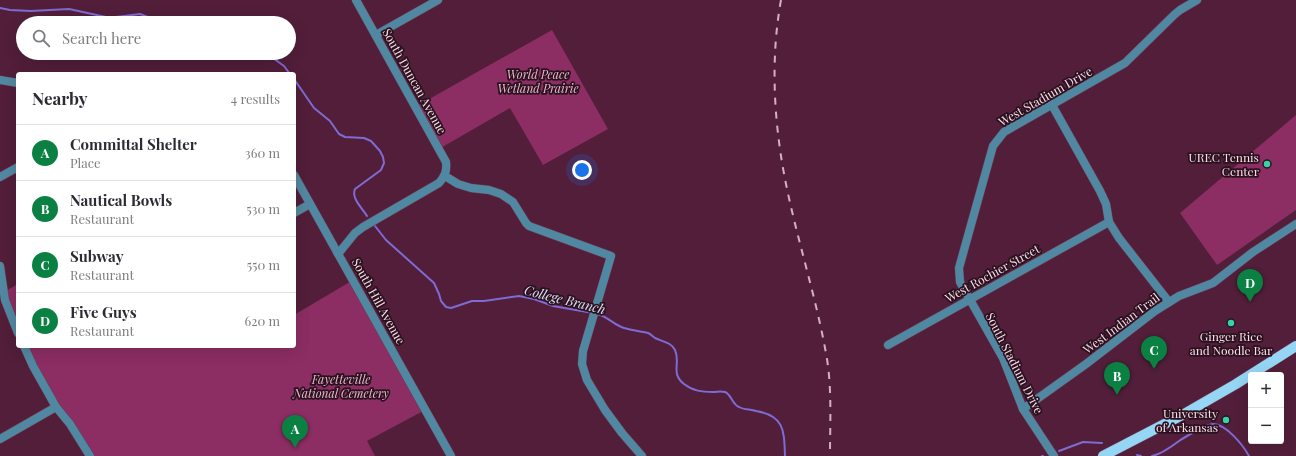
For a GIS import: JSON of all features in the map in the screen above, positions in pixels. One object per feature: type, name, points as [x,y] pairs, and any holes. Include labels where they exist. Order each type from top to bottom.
[{"type":"main road","points":[[1103,456],[1184,414],[1236,384],[1296,346]]},
{"type":"street","name":"South Duncan Avenue","points":[[356,0],[446,162],[447,169],[445,176]]},
{"type":"street","points":[[376,35],[438,0]]},
{"type":"street","name":"West Stadium Drive","points":[[969,299],[960,282],[959,268],[993,146],[1004,132],[1125,63],[1174,15],[1197,0]]},
{"type":"street","points":[[0,80],[16,83]]},
{"type":"street","points":[[1052,105],[1106,204],[1109,222],[1119,238],[1169,302]]},
{"type":"street","points":[[0,178],[16,168]]},
{"type":"street","points":[[445,176],[458,184],[501,194],[513,202],[529,226],[611,256],[583,351],[582,364],[587,380],[605,410],[642,456]]},
{"type":"street","name":"South Hill Avenue","points":[[445,176],[439,183],[363,227],[355,233],[338,254],[451,456]]},
{"type":"street","points":[[296,179],[338,254]]},
{"type":"street","points":[[296,213],[310,204]]},
{"type":"street","name":"West Rochier Street","points":[[888,345],[1109,222]]},
{"type":"street","name":"West Indian Trail","points":[[1024,409],[1034,400],[1086,364],[1155,311],[1189,292],[1213,284],[1253,252],[1296,224]]},
{"type":"street","points":[[0,266],[5,300],[16,328]]},
{"type":"street","name":"South Stadium Drive","points":[[969,299],[1003,358],[1024,409],[1054,456]]},
{"type":"street","points":[[25,348],[33,366],[56,407],[70,424],[90,456]]},
{"type":"street","points":[[0,439],[56,407]]},
{"type":"green space","name":"World Peace Wetland Prairie","points":[[552,30],[608,129],[543,165],[510,108],[439,149],[415,107]]},
{"type":"green space","name":"UREC Tennis Center","points":[[1296,115],[1296,210],[1217,265],[1180,213]]},
{"type":"green space","name":"Fayetteville National Cemetery","points":[[353,280],[425,410],[367,441],[375,456],[90,456],[25,348],[296,348],[296,314]]},
{"type":"green space","points":[[16,285],[16,327],[4,292]]},
{"type":"waterway","name":"College Branch","points":[[0,8],[31,11],[69,9],[101,16]]},
{"type":"waterway","name":"College Branch","points":[[124,16],[140,14],[145,16]]},
{"type":"waterway","name":"College Branch","points":[[276,60],[284,66],[288,72]]},
{"type":"waterway","name":"College Branch","points":[[296,82],[314,108],[330,121],[339,134],[345,137],[364,138],[371,141],[380,151],[384,163],[381,170],[355,189],[354,192],[354,196],[367,216]]},
{"type":"waterway","name":"College Branch","points":[[375,226],[386,240],[434,283],[441,301],[446,307],[451,308],[472,301],[484,301],[519,296],[534,299],[553,306],[593,313]]},
{"type":"waterway","name":"College Branch","points":[[597,314],[620,327],[651,334],[655,338],[671,345],[677,355],[678,376],[687,386],[694,390],[725,392],[737,406],[743,409],[766,413],[773,417],[778,421],[783,432],[785,456]]},
{"type":"waterway","name":"College Branch","points":[[1152,456],[1163,452],[1196,431],[1213,424],[1223,427],[1229,431],[1243,446],[1249,456]]},
{"type":"waterway","name":"College Branch","points":[[1059,451],[1083,442],[1102,443]]},
{"type":"waterway","name":"College Branch","points":[[1137,455],[1141,456]]},
{"type":"railway","points":[[781,0],[775,46],[776,116],[786,184],[818,315],[829,371],[830,456]]},
{"type":"place","name":"UREC Tennis Center","points":[[1267,164]]},
{"type":"place","name":"Five Guys","points":[[1250,302]]},
{"type":"place","name":"Ginger Rice and Noodle Bar","points":[[1231,323]]},
{"type":"place","name":"Subway","points":[[1154,369]]},
{"type":"place","name":"Nautical Bowls","points":[[1117,395]]},
{"type":"place","name":"University of Arkansas","points":[[1226,420]]},
{"type":"place","name":"Committal Shelter","points":[[295,448]]}]
